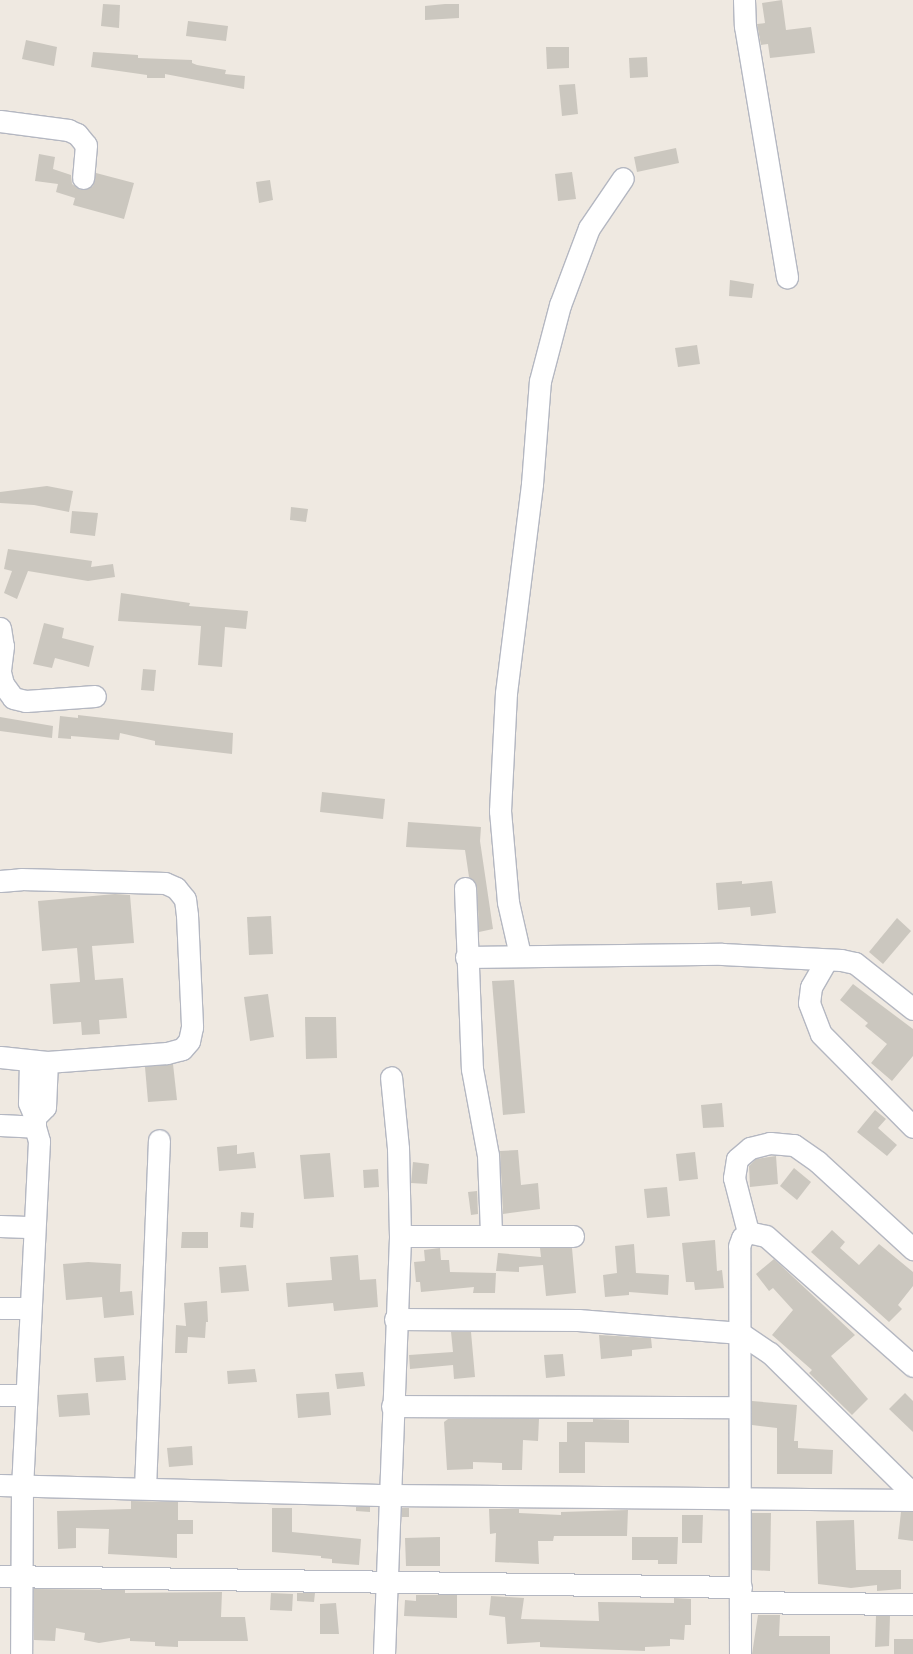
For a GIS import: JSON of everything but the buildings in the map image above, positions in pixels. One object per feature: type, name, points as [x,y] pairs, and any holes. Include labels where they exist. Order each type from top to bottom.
[{"type":"street","points":[[744,0],[745,26],[787,278]]},
{"type":"street","points":[[0,121],[68,130],[77,134],[86,145],[84,178]]},
{"type":"street","points":[[520,955],[508,902],[500,811],[506,693],[532,484],[540,381],[560,305],[590,228],[623,178]]},
{"type":"street","points":[[0,628],[3,646],[0,671],[3,684],[13,698],[95,696]]},
{"type":"street","points":[[0,881],[21,879],[165,883],[176,888],[185,899],[192,1027],[189,1040],[182,1049],[167,1053],[38,1062],[0,1057]]},
{"type":"street","points":[[465,888],[466,956],[472,1069],[488,1155],[491,1234]]},
{"type":"street","points":[[466,956],[722,954],[855,963],[913,1010]]},
{"type":"street","points":[[826,961],[811,987],[810,1003],[821,1034],[913,1127]]},
{"type":"street","points":[[22,1654],[22,1485],[29,1308],[39,1141],[35,1122],[45,1107],[38,1062]]},
{"type":"street","points":[[384,1654],[388,1581],[395,1319],[400,1236],[398,1148],[390,1077]]},
{"type":"street","points":[[0,1126],[35,1122]]},
{"type":"street","points":[[145,1488],[158,1140]]},
{"type":"street","points":[[748,1232],[734,1178],[737,1159],[750,1148],[770,1143],[794,1145],[818,1162],[913,1250]]},
{"type":"street","points":[[0,1226],[34,1227]]},
{"type":"street","points":[[740,1654],[740,1333],[738,1246],[748,1232]]},
{"type":"street","points":[[748,1232],[766,1236],[913,1366]]},
{"type":"street","points":[[400,1236],[491,1234],[573,1236]]},
{"type":"street","points":[[0,1308],[29,1308]]},
{"type":"street","points":[[395,1319],[578,1320],[740,1333],[770,1353],[913,1494]]},
{"type":"street","points":[[0,1395],[26,1395]]},
{"type":"street","points":[[392,1406],[739,1407]]},
{"type":"street","points":[[0,1485],[390,1495],[913,1500]]},
{"type":"street","points":[[0,1576],[388,1581],[913,1604]]}]
